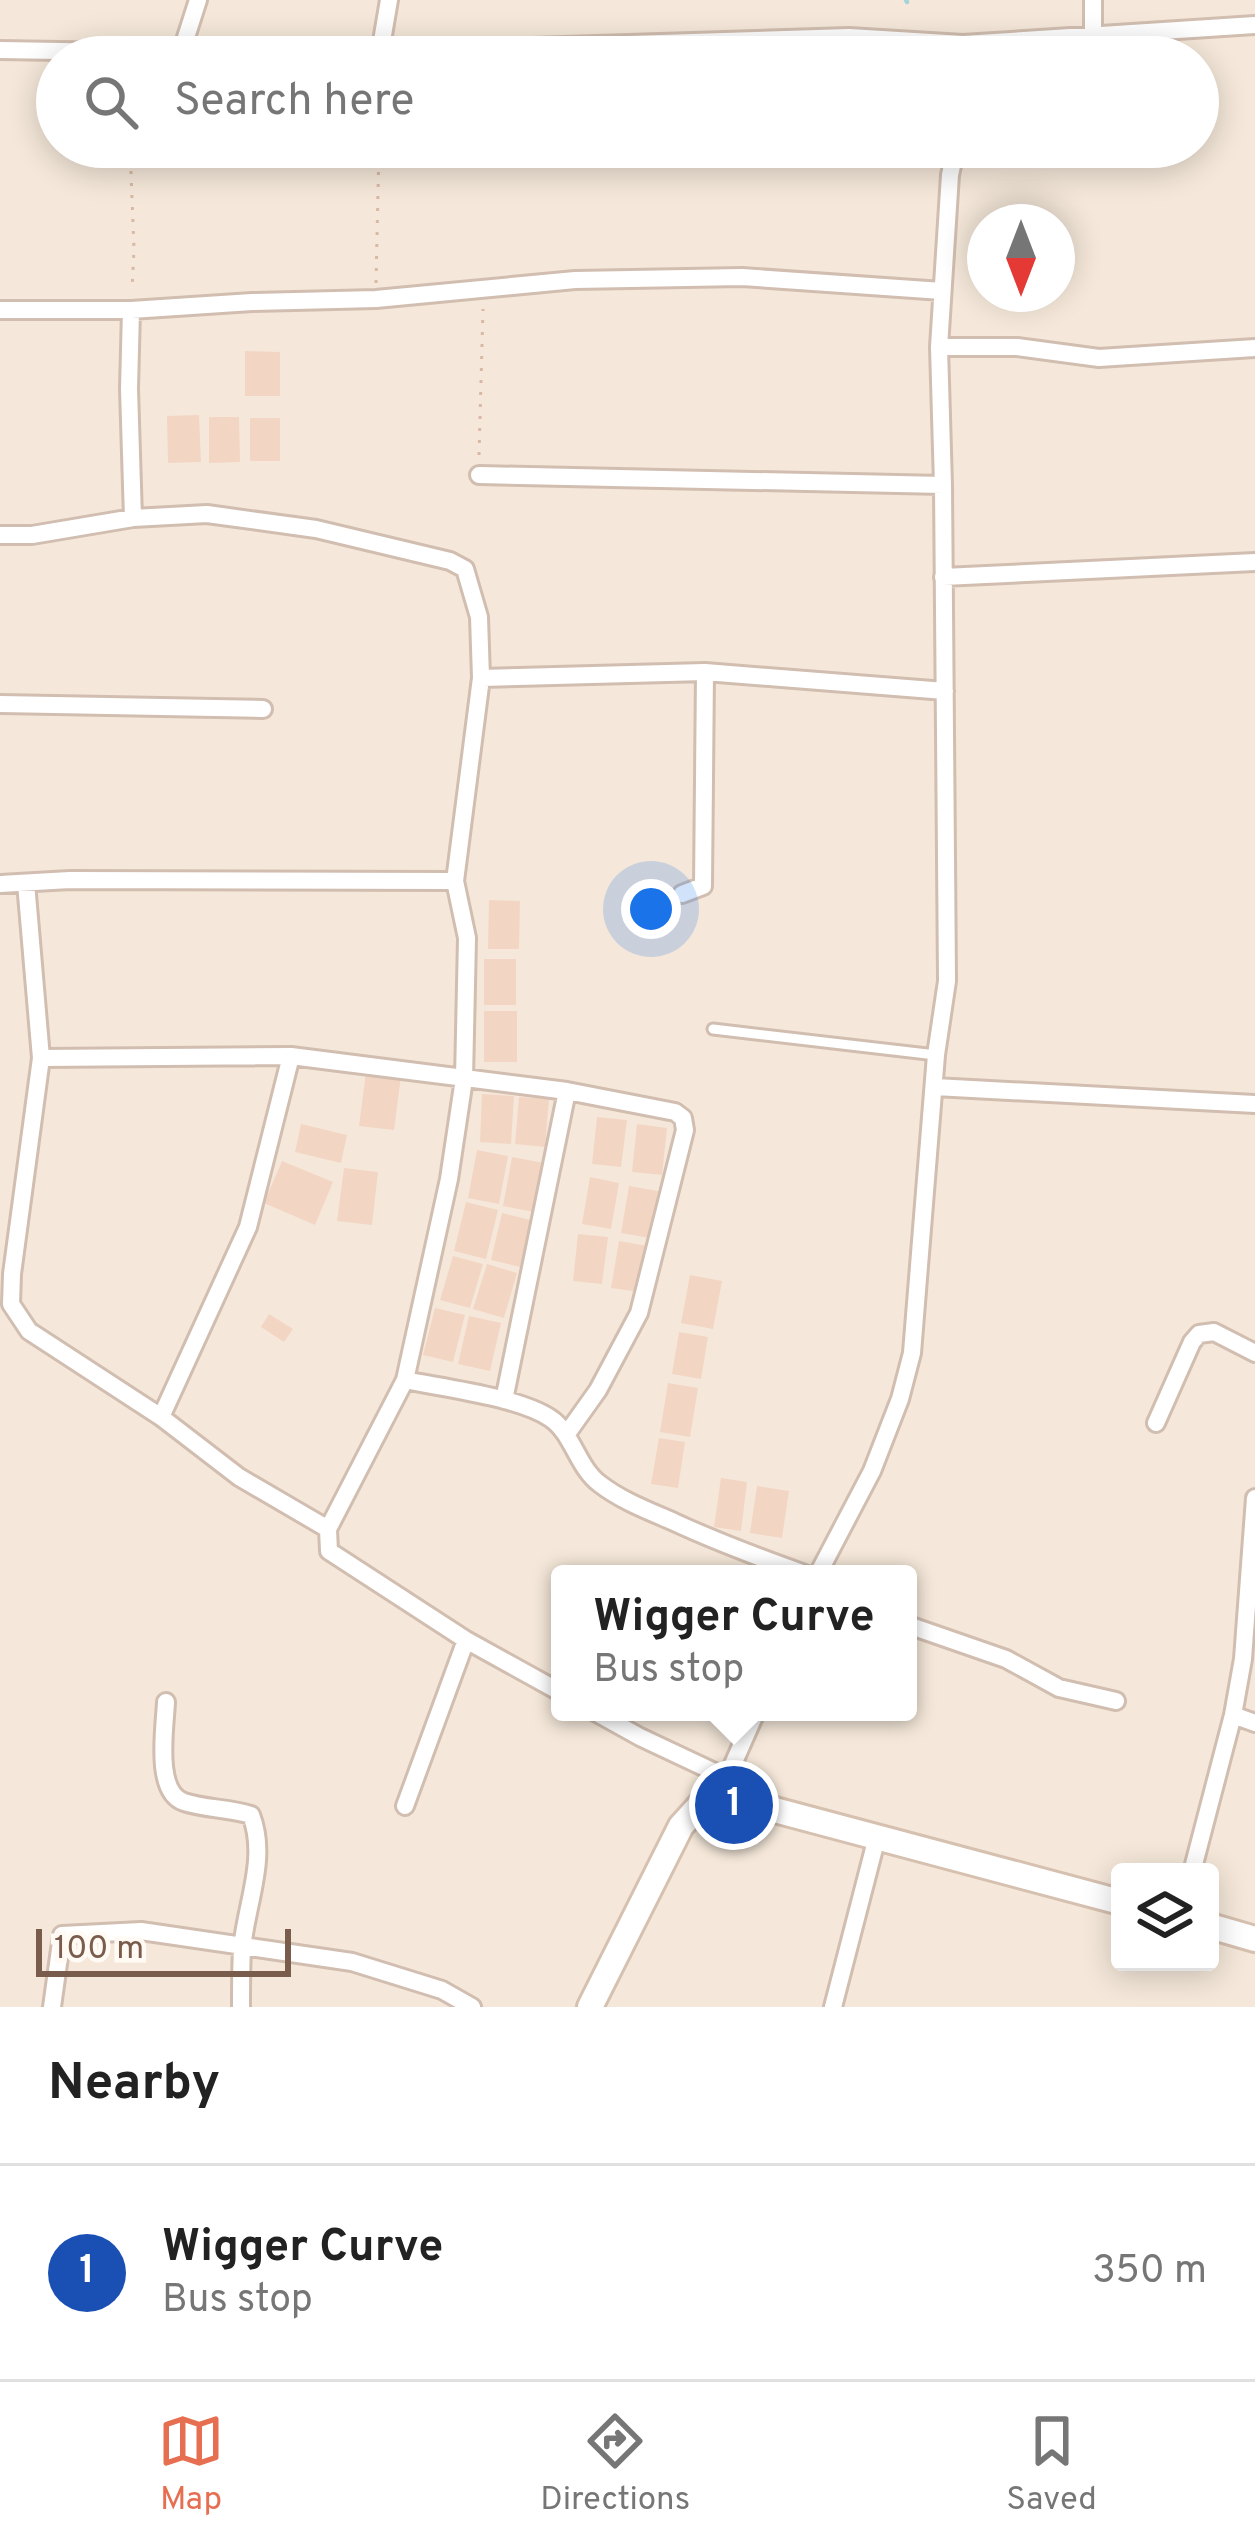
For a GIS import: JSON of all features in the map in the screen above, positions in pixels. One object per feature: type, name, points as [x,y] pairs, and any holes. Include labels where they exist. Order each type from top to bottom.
[{"type":"street","points":[[186,36],[198,0]]},
{"type":"street","points":[[383,36],[389,0]]},
{"type":"street","points":[[1093,0],[1093,34]]},
{"type":"street","points":[[1074,36],[1255,25]]},
{"type":"street","points":[[0,50],[36,51]]},
{"type":"street","points":[[823,1565],[872,1471],[912,1353],[936,1055],[947,981],[939,347],[952,168]]},
{"type":"street","points":[[0,310],[131,310],[376,299],[575,280],[742,277],[942,291]]},
{"type":"street","points":[[131,310],[133,518]]},
{"type":"street","points":[[939,347],[1017,347],[1099,358],[1255,348]]},
{"type":"street","points":[[479,475],[943,485]]},
{"type":"street","points":[[0,535],[207,514],[316,529],[450,561],[465,569],[479,617],[481,678],[455,881],[467,938],[464,1079],[449,1180],[405,1380],[328,1529],[329,1551],[466,1640],[551,1688]]},
{"type":"street","points":[[943,578],[1255,562]]},
{"type":"street","points":[[481,678],[706,672],[945,691]]},
{"type":"street","points":[[682,894],[703,886],[706,672]]},
{"type":"street","points":[[0,704],[263,709]]},
{"type":"street","points":[[0,884],[455,881]]},
{"type":"street","points":[[26,883],[40,1058],[11,1304],[29,1331],[161,1417],[239,1477],[328,1529]]},
{"type":"street","points":[[40,1058],[291,1055],[567,1090],[675,1112],[683,1118],[686,1130],[639,1313],[598,1390],[566,1435]]},
{"type":"street","points":[[161,1417],[248,1227],[291,1055]]},
{"type":"street","points":[[935,1088],[1255,1104]]},
{"type":"street","points":[[504,1400],[567,1090]]},
{"type":"street","points":[[1156,1423],[1199,1334],[1214,1332],[1255,1353]]},
{"type":"street","points":[[405,1380],[504,1400],[550,1418],[596,1481],[632,1504],[780,1565]]},
{"type":"street","points":[[1194,1863],[1243,1659],[1255,1498]]},
{"type":"street","points":[[917,1628],[1006,1659],[1059,1688],[1116,1701]]},
{"type":"street","points":[[404,1806],[466,1640]]},
{"type":"street","points":[[166,1702],[164,1768],[170,1791],[179,1801],[251,1815],[258,1833],[242,1947],[241,2007]]},
{"type":"street","points":[[1233,1715],[1255,1723]]},
{"type":"street","points":[[611,1721],[719,1785],[877,1837],[1111,1900]]},
{"type":"street","points":[[590,2007],[681,1826],[719,1785],[751,1721]]},
{"type":"street","points":[[833,2007],[877,1837]]},
{"type":"street","points":[[1219,1930],[1255,1940]]},
{"type":"street","points":[[52,2007],[62,1935],[142,1931],[352,1962],[442,1990],[472,2007]]},
{"type":"lane","points":[[713,1029],[936,1055]]},
{"type":"path","points":[[131,168],[131,310]]},
{"type":"path","points":[[376,299],[379,168]]},
{"type":"path","points":[[479,475],[483,288]]},
{"type":"shaded area","points":[[0,0],[1255,0],[1255,2007],[0,2007]]},
{"type":"building","points":[[245,351],[280,352],[280,396],[245,396]]},
{"type":"building","points":[[199,415],[201,462],[168,463],[167,416]]},
{"type":"building","points":[[209,417],[239,417],[240,462],[209,463]]},
{"type":"building","points":[[250,418],[280,418],[280,461],[250,461]]},
{"type":"building","points":[[489,900],[520,901],[519,949],[488,949]]},
{"type":"building","points":[[484,959],[516,959],[516,1005],[484,1005]]},
{"type":"building","points":[[484,1011],[517,1011],[517,1062],[484,1062]]},
{"type":"building","points":[[366,1072],[401,1076],[394,1130],[359,1126]]},
{"type":"building","points":[[482,1094],[514,1096],[511,1144],[480,1142]]},
{"type":"building","points":[[519,1097],[549,1099],[545,1147],[515,1144]]},
{"type":"building","points":[[597,1117],[627,1120],[621,1167],[592,1164]]},
{"type":"building","points":[[301,1124],[347,1135],[341,1163],[295,1152]]},
{"type":"building","points":[[637,1124],[667,1128],[662,1175],[632,1172]]},
{"type":"building","points":[[477,1150],[508,1156],[499,1204],[468,1198]]},
{"type":"building","points":[[512,1157],[544,1163],[534,1212],[503,1206]]},
{"type":"building","points":[[282,1161],[333,1182],[315,1225],[264,1203]]},
{"type":"building","points":[[344,1168],[378,1172],[372,1225],[337,1221]]},
{"type":"building","points":[[590,1177],[619,1183],[611,1229],[582,1224]]},
{"type":"building","points":[[629,1186],[658,1191],[650,1238],[621,1233]]},
{"type":"building","points":[[466,1202],[498,1210],[486,1259],[454,1251]]},
{"type":"building","points":[[502,1213],[531,1220],[520,1267],[491,1260]]},
{"type":"building","points":[[578,1234],[608,1237],[602,1284],[573,1281]]},
{"type":"building","points":[[619,1241],[648,1246],[640,1292],[611,1288]]},
{"type":"building","points":[[453,1256],[483,1264],[470,1308],[440,1300]]},
{"type":"building","points":[[487,1264],[517,1273],[504,1318],[473,1309]]},
{"type":"building","points":[[690,1275],[722,1281],[713,1329],[681,1323]]},
{"type":"building","points":[[435,1308],[465,1315],[453,1362],[423,1355]]},
{"type":"building","points":[[269,1314],[293,1329],[284,1342],[261,1327]]},
{"type":"building","points":[[469,1316],[501,1323],[490,1371],[458,1364]]},
{"type":"building","points":[[679,1332],[708,1337],[701,1379],[672,1374]]},
{"type":"building","points":[[668,1383],[698,1388],[690,1437],[660,1432]]},
{"type":"building","points":[[659,1438],[685,1442],[678,1488],[651,1484]]},
{"type":"building","points":[[721,1478],[747,1482],[741,1531],[714,1527]]},
{"type":"building","points":[[757,1486],[789,1491],[782,1538],[750,1533]]},
{"type":"place","name":"Wigger Curve","points":[[734,1805]]}]
